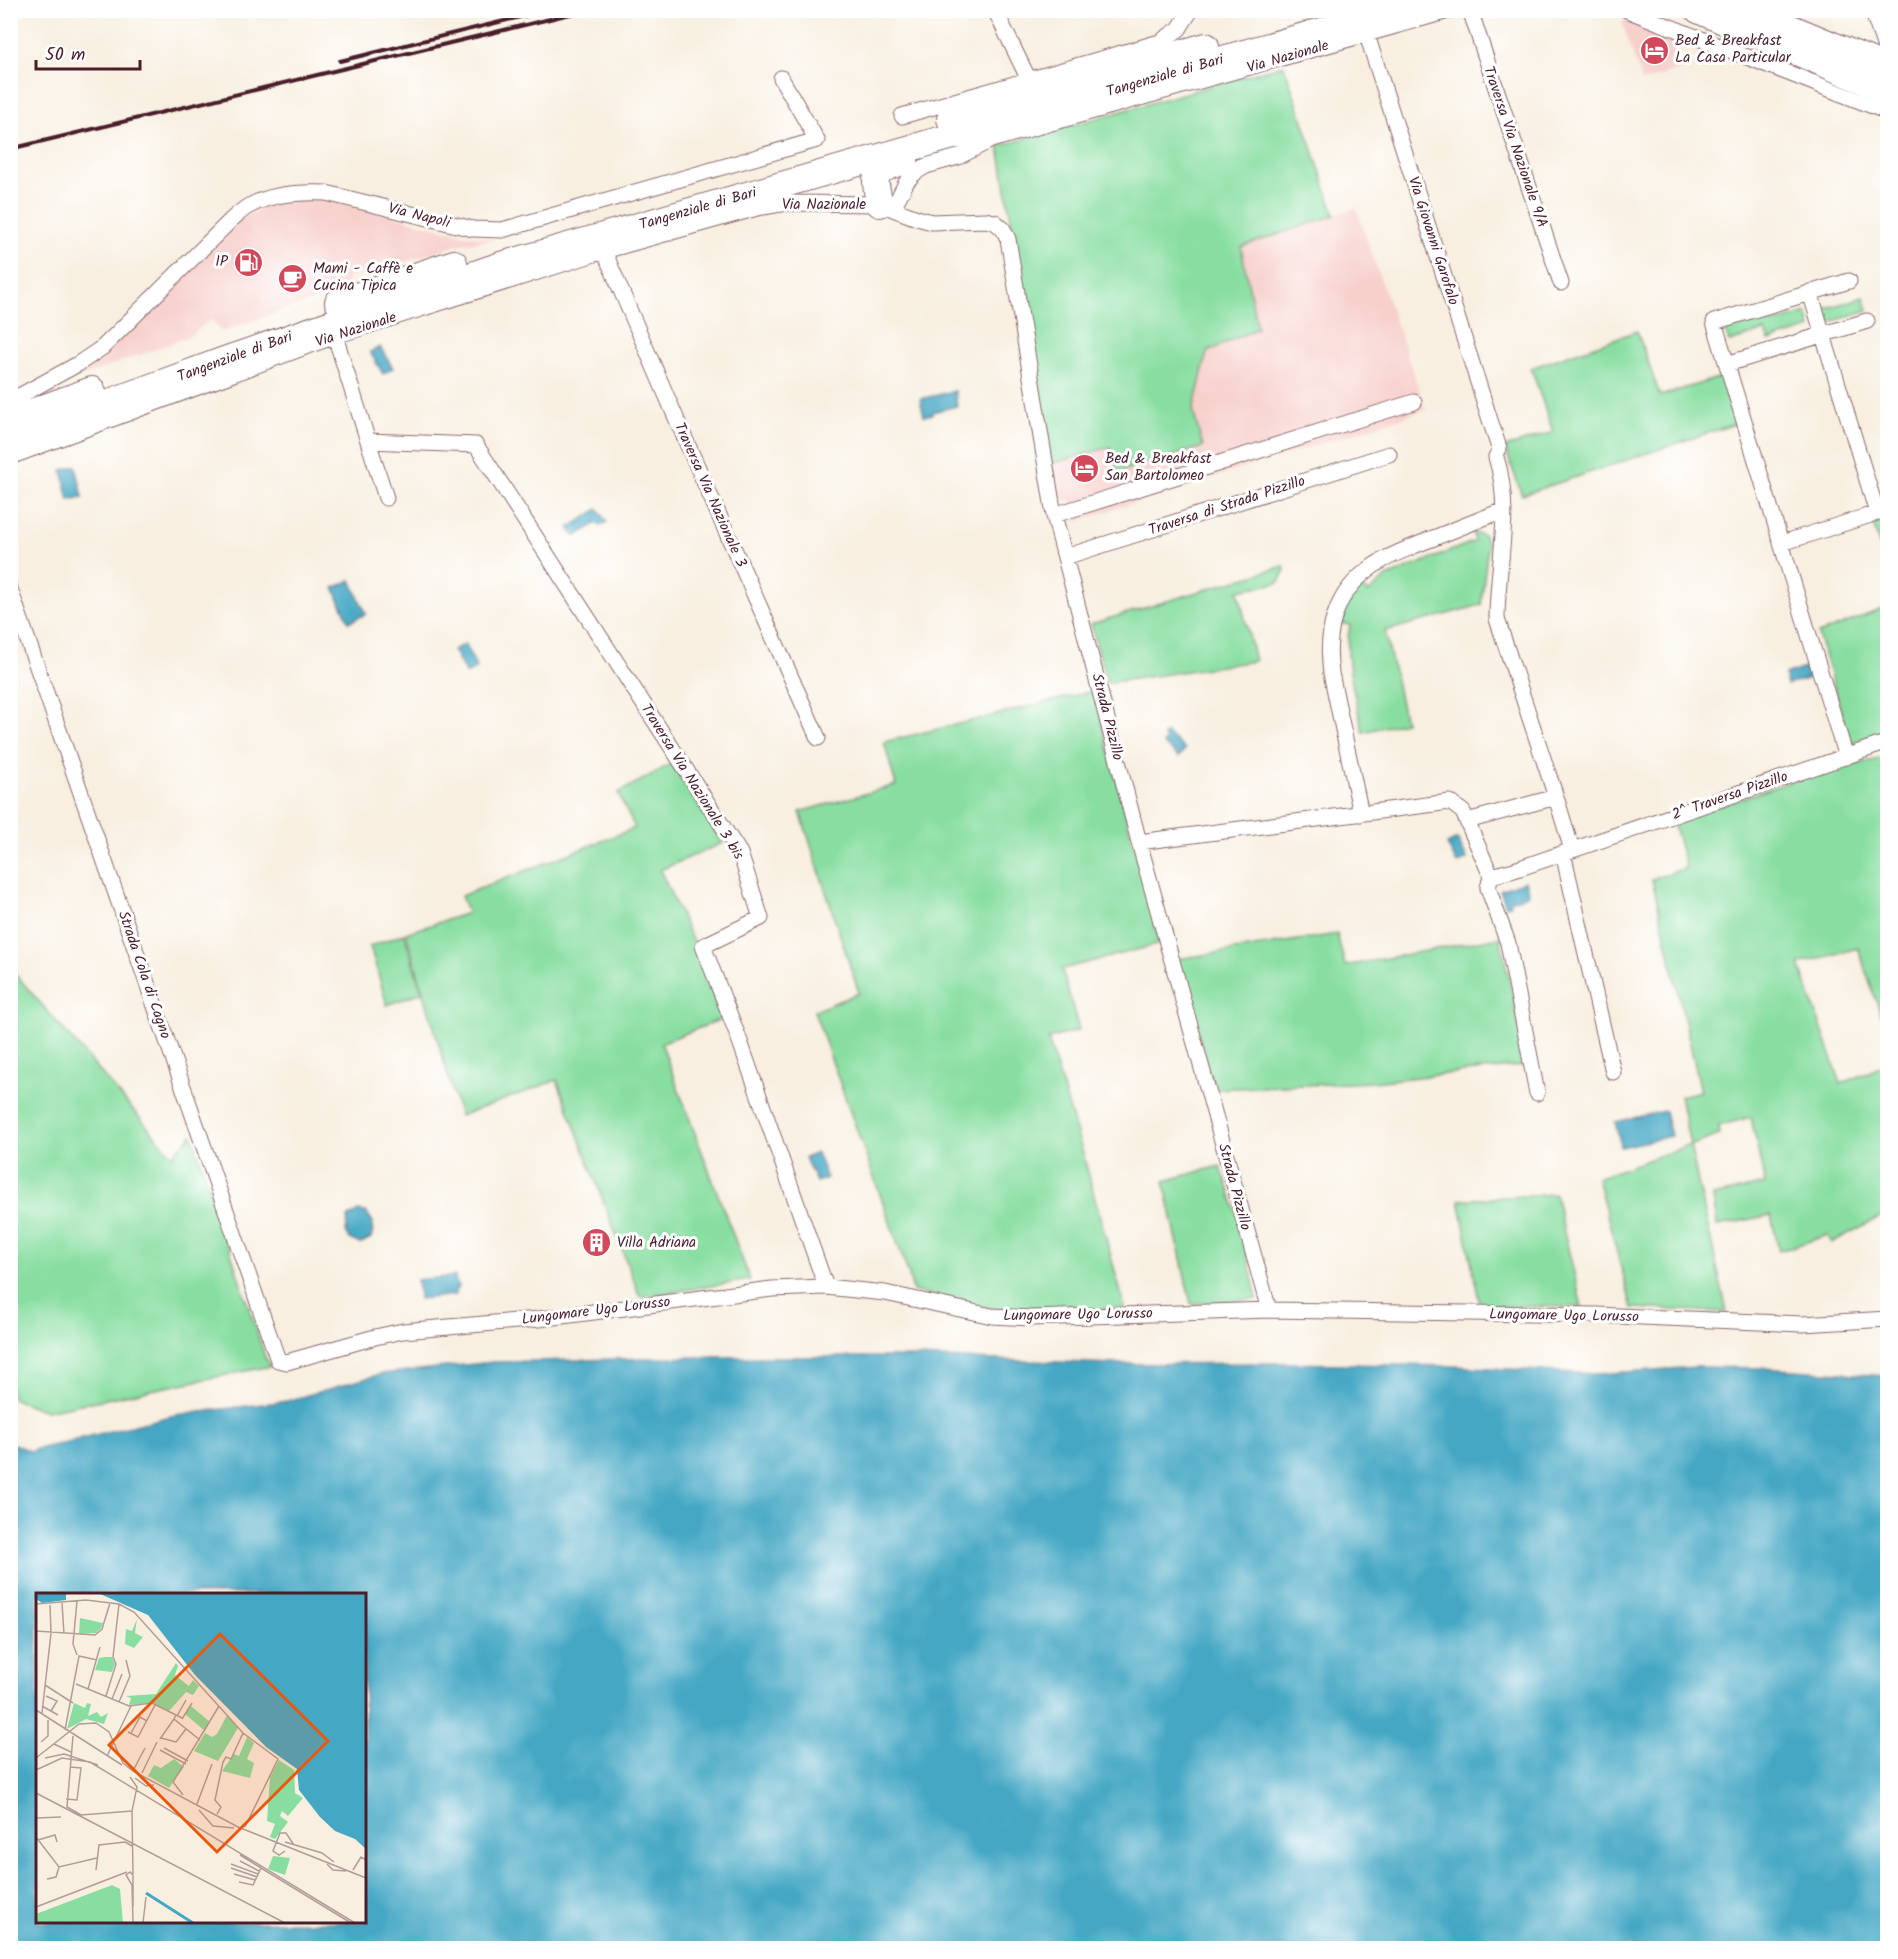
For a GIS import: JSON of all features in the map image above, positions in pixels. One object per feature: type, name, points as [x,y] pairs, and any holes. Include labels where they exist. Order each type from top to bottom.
[{"type":"highway","name":"Tangenziale di Bari","points":[[10,420],[389,284],[511,244],[1331,10]]},
{"type":"highway","name":"Tangenziale di Bari","points":[[10,440],[230,358],[501,266],[1395,10]]},
{"type":"highway","points":[[1698,10],[1887,91]]},
{"type":"highway","points":[[1748,10],[1887,68]]},
{"type":"highway","points":[[879,206],[875,179],[879,172],[887,167],[950,148],[996,125]]},
{"type":"highway","points":[[791,182],[816,186],[844,179],[853,182],[879,206]]},
{"type":"street","points":[[995,10],[1029,80]]},
{"type":"street","points":[[902,116],[1160,42],[1179,29],[1191,10]]},
{"type":"street","name":"Via Nazionale","points":[[10,457],[335,336],[604,251],[757,208],[787,203],[879,206],[916,172],[926,166],[958,157],[991,140],[1452,10]]},
{"type":"street","name":"Traversa Via Nazionale 9/A","points":[[1470,10],[1561,283]]},
{"type":"street","points":[[1627,10],[1887,112]]},
{"type":"street","points":[[1872,10],[1887,56]]},
{"type":"street","name":"Via Giovanni Garofalo","points":[[1367,34],[1498,453],[1504,492],[1504,533],[1497,595],[1497,620],[1556,797]]},
{"type":"street","name":"Via Napoli","points":[[10,401],[78,364],[103,347],[232,219],[248,206],[263,200],[310,192],[326,193],[472,229],[502,230],[818,140],[781,78]]},
{"type":"street","name":"Strada Pizzillo","points":[[879,206],[932,222],[985,220],[995,222],[1003,229],[1008,239],[1054,515],[1139,842],[1269,1310]]},
{"type":"street","name":"Traversa Via Nazionale 3","points":[[604,251],[818,738]]},
{"type":"street","points":[[1846,757],[1714,322],[1850,280]]},
{"type":"street","points":[[1782,543],[1877,513],[1810,292]]},
{"type":"street","points":[[1727,364],[1867,321]]},
{"type":"street","points":[[335,336],[386,498]]},
{"type":"street","points":[[1054,515],[1414,402]]},
{"type":"street","name":"Traversa Via Nazionale 3 bis","points":[[368,441],[476,445],[740,853],[760,918],[703,946],[738,1036],[826,1287]]},
{"type":"street","name":"Traversa di Strada Pizzillo","points":[[1065,557],[1389,454]]},
{"type":"street","points":[[1361,814],[1328,655],[1329,633],[1334,615],[1342,598],[1356,580],[1372,567],[1391,556],[1504,510]]},
{"type":"street","name":"Strada Cola di Cagno","points":[[10,589],[278,1360]]},
{"type":"street","name":"2^ Traversa Pizzillo","points":[[1491,876],[1887,742]]},
{"type":"street","points":[[1467,821],[1556,797],[1613,1072]]},
{"type":"street","points":[[1139,842],[1450,802],[1463,812],[1491,876],[1488,888],[1508,943],[1537,1093]]},
{"type":"street","name":"Lungomare Ugo Lorusso","points":[[278,1360],[287,1362],[403,1331],[539,1319],[761,1290],[826,1287],[885,1293],[992,1316],[1031,1318],[1269,1310],[1595,1315],[1803,1324],[1887,1319]]},
{"type":"shaded area","name":"Bed & Breakfast La Casa Particular","points":[[1631,17],[1670,32],[1682,69],[1642,82],[1622,22]]},
{"type":"shaded area","points":[[315,198],[327,199],[465,235],[495,239],[456,245],[374,272],[349,276],[346,289],[222,332],[211,320],[188,337],[72,380],[36,401],[11,408],[89,364],[240,220],[263,207]]},
{"type":"shaded area","points":[[1356,208],[1426,410],[1076,521],[1070,500],[1059,500],[1051,464],[1110,447],[1118,472],[1193,411],[1207,352],[1257,328],[1240,247]]},
{"type":"green space","points":[[1284,65],[1335,215],[1241,247],[1257,328],[1207,352],[1193,411],[1203,447],[1117,472],[1110,447],[1051,464],[999,146]]},
{"type":"green space","points":[[1864,297],[1868,310],[1828,323],[1824,309]]},
{"type":"green space","points":[[1807,313],[1811,328],[1769,341],[1765,331],[1729,342],[1725,328],[1768,315],[1771,324]]},
{"type":"green space","points":[[1637,331],[1660,396],[1721,377],[1735,424],[1522,495],[1505,448],[1553,432],[1531,368]]},
{"type":"green space","points":[[1888,519],[1887,570],[1873,524]]},
{"type":"green space","points":[[1472,532],[1483,535],[1488,544],[1481,605],[1385,631],[1405,722],[1363,732],[1349,665],[1350,625],[1340,623],[1347,605],[1360,586],[1368,593],[1384,579],[1394,574],[1475,541]]},
{"type":"green space","points":[[1284,566],[1285,570],[1278,583],[1238,590],[1255,661],[1107,683],[1091,624]]},
{"type":"green space","points":[[1887,607],[1887,732],[1851,743],[1818,634]]},
{"type":"green space","points":[[1093,691],[1160,944],[1062,969],[1079,1030],[1048,1039],[1081,1147],[1125,1308],[1013,1312],[990,1309],[913,1291],[814,1011],[859,993],[800,812],[896,785],[884,742]]},
{"type":"green space","points":[[1887,757],[1887,1032],[1858,948],[1799,964],[1841,1084],[1887,1064],[1887,1213],[1831,1243],[1828,1235],[1779,1251],[1771,1215],[1717,1226],[1713,1196],[1765,1184],[1751,1117],[1718,1126],[1719,1135],[1690,1146],[1727,1312],[1632,1308],[1597,1178],[1690,1145],[1680,1096],[1701,1091],[1652,879],[1686,868],[1674,826],[1675,820],[1811,775]]},
{"type":"green space","points":[[671,764],[723,843],[660,870],[693,942],[722,1019],[661,1043],[750,1280],[640,1297],[557,1080],[460,1116],[406,933],[468,913],[461,896],[635,828],[618,793]]},
{"type":"green space","points":[[404,934],[422,992],[387,1005],[370,946]]},
{"type":"green space","points":[[1337,934],[1345,966],[1500,937],[1528,1065],[1372,1082],[1214,1089],[1177,959]]},
{"type":"green space","points":[[10,968],[172,1155],[192,1135],[265,1357],[271,1366],[46,1411],[11,1398]]},
{"type":"green space","points":[[1220,1166],[1237,1214],[1257,1299],[1191,1304],[1164,1181]]},
{"type":"green space","points":[[1555,1194],[1582,1307],[1480,1306],[1459,1200]]},
{"type":"water","points":[[380,347],[393,368],[383,374],[370,352]]},
{"type":"water","points":[[955,391],[957,406],[924,416],[920,399]]},
{"type":"water","points":[[76,466],[83,497],[69,500],[62,470]]},
{"type":"water","points":[[598,509],[607,522],[600,526],[597,523],[575,537],[569,528]]},
{"type":"water","points":[[351,580],[366,614],[349,622],[334,588]]},
{"type":"water","points":[[465,644],[477,668],[466,674],[453,650]]},
{"type":"water","points":[[1808,667],[1812,677],[1787,685],[1784,675]]},
{"type":"water","points":[[1166,733],[1185,749],[1179,757],[1163,744],[1166,739],[1163,736]]},
{"type":"water","points":[[1457,839],[1467,859],[1457,864],[1447,844]]},
{"type":"water","points":[[1525,881],[1529,894],[1510,901],[1511,905],[1506,906],[1500,890]]},
{"type":"water","points":[[1665,1111],[1671,1136],[1621,1147],[1615,1122]]},
{"type":"water","points":[[817,1153],[827,1178],[816,1182],[805,1158]]},
{"type":"water","points":[[358,1211],[366,1212],[373,1222],[371,1238],[360,1244],[349,1239],[346,1232],[348,1218]]},
{"type":"water","points":[[455,1276],[459,1287],[456,1289],[456,1295],[419,1299],[417,1280]]},
{"type":"water","points":[[703,1357],[913,1357],[1116,1364],[1281,1363],[1454,1366],[1596,1374],[1697,1367],[1762,1368],[1887,1376],[1887,1948],[11,1948],[11,1443],[30,1451],[175,1415],[287,1401],[381,1374],[493,1362]]},
{"type":"railway","points":[[340,61],[549,10]]},
{"type":"railway","points":[[10,149],[587,10]]},
{"type":"place","name":"Bed & Breakfast La Casa Particular","points":[[1654,50]]},
{"type":"place","name":"IP","points":[[249,262]]},
{"type":"place","name":"Mami - Caffè e Cucina Tipica","points":[[292,278]]},
{"type":"place","name":"Bed & Breakfast San Bartolomeo","points":[[1084,468]]},
{"type":"place","name":"Villa Adriana","points":[[596,1243]]}]
